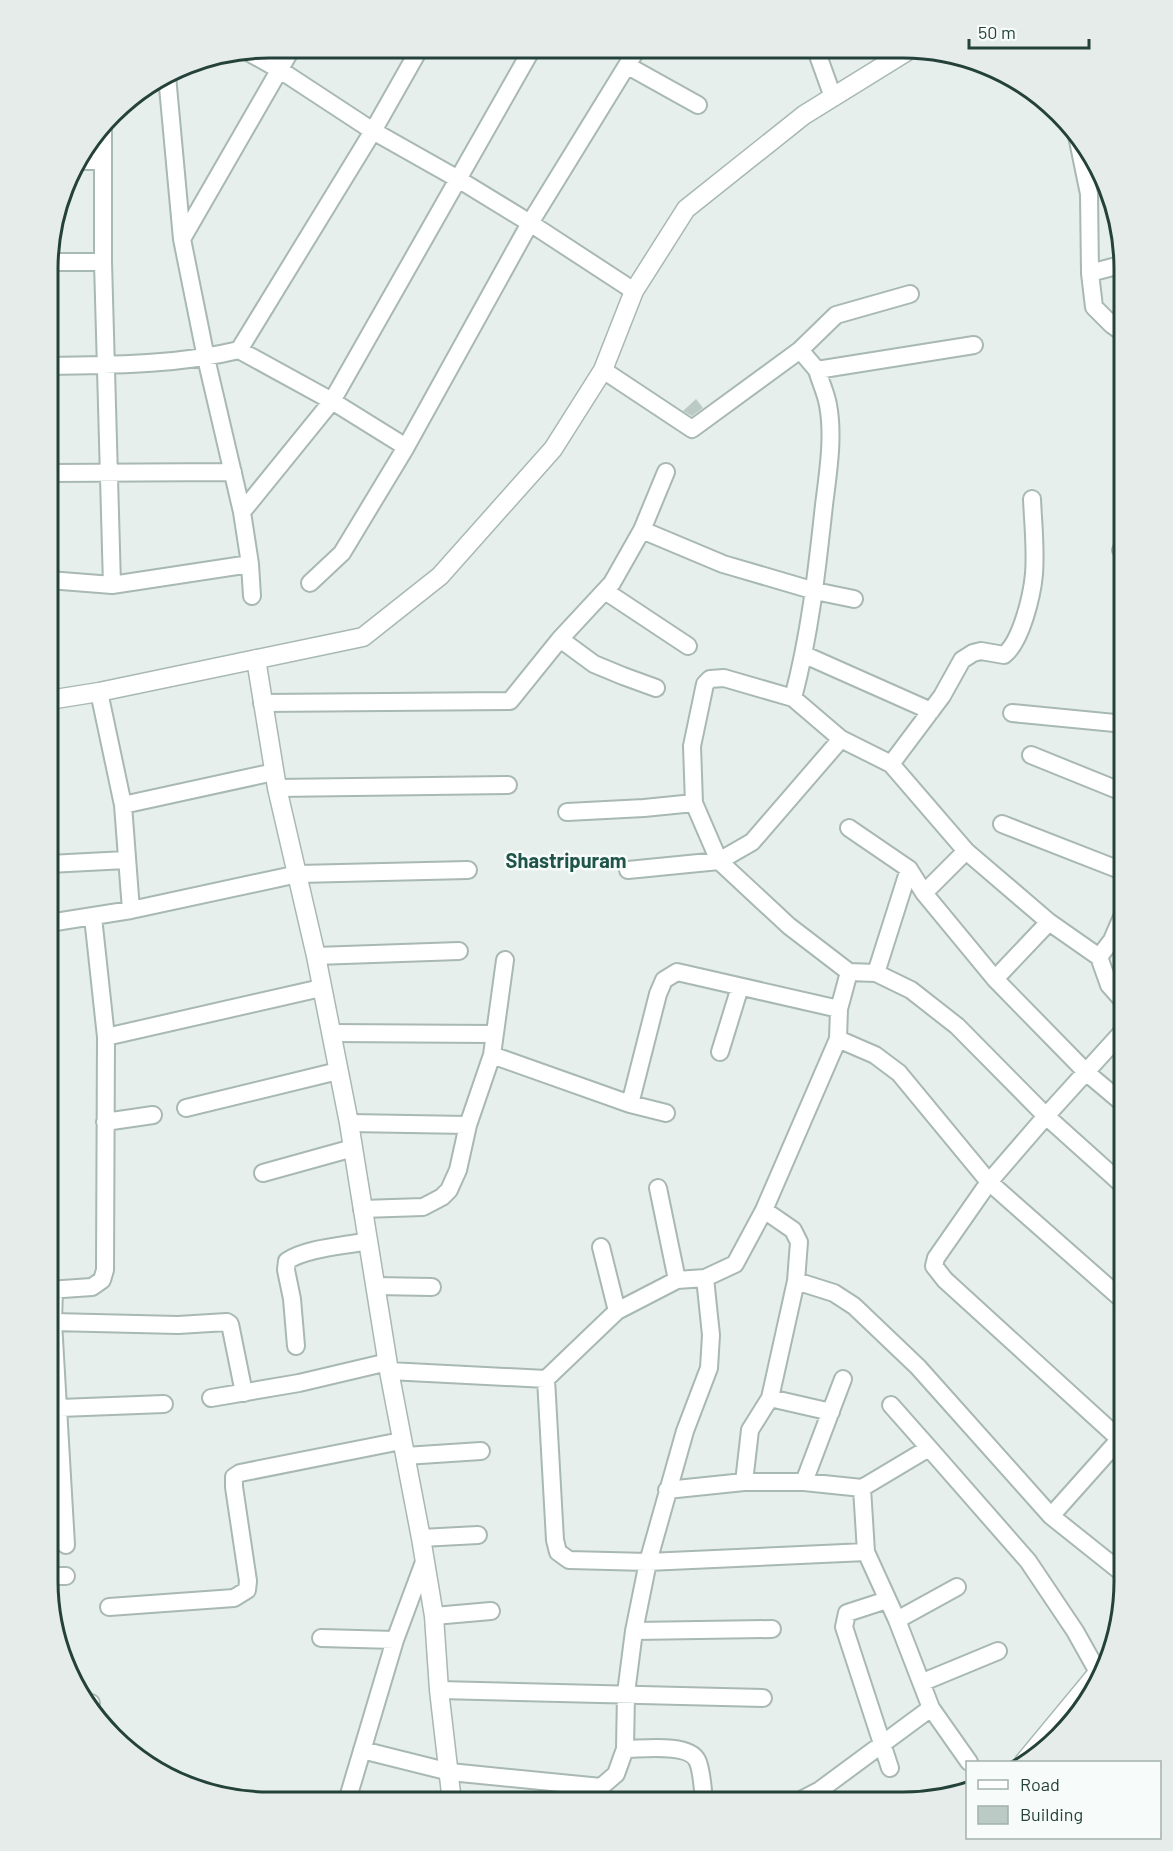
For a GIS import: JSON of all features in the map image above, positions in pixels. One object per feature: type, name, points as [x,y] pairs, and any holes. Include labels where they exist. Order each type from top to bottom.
[{"type":"street","points":[[310,583],[342,553],[406,447],[530,223],[632,58]]},
{"type":"street","points":[[819,58],[833,97]]},
{"type":"street","points":[[58,699],[99,693],[363,637],[440,576],[552,449],[603,370],[634,291],[687,209],[804,115],[896,58]]},
{"type":"street","points":[[260,59],[373,131],[530,223],[634,291]]},
{"type":"street","points":[[182,239],[286,59]]},
{"type":"street","points":[[239,350],[373,131],[414,59]]},
{"type":"street","points":[[242,512],[332,401],[527,59]]},
{"type":"street","points":[[628,66],[698,105]]},
{"type":"street","points":[[168,85],[182,239],[206,358],[242,512],[252,596]]},
{"type":"street","points":[[103,140],[103,262],[112,585]]},
{"type":"street","points":[[1081,155],[1089,194],[1090,273],[1094,307],[1114,326]]},
{"type":"street","points":[[89,161],[103,161]]},
{"type":"street","points":[[59,262],[103,262]]},
{"type":"street","points":[[1090,273],[1114,267]]},
{"type":"street","points":[[603,370],[692,429],[800,350],[836,315],[910,294]]},
{"type":"street","points":[[817,370],[974,345]]},
{"type":"street","points":[[58,366],[206,358],[239,350],[332,401],[406,447]]},
{"type":"street","points":[[793,698],[805,655],[815,591],[830,433],[828,405],[817,370],[800,350]]},
{"type":"street","points":[[58,473],[233,472]]},
{"type":"street","points":[[262,703],[510,701],[560,639],[612,583],[642,530],[666,472]]},
{"type":"street","points":[[891,764],[942,696],[962,660],[981,651],[1004,655],[1011,650],[1022,629],[1034,574],[1032,498]]},
{"type":"street","points":[[642,530],[723,564],[815,591],[854,599]]},
{"type":"street","points":[[58,581],[112,585],[250,564]]},
{"type":"street","points":[[605,591],[688,646]]},
{"type":"street","points":[[560,639],[594,664],[656,688]]},
{"type":"street","points":[[805,655],[931,711]]},
{"type":"street","points":[[256,659],[276,780],[316,956],[349,1123],[388,1366],[421,1538],[434,1616],[439,1690],[451,1792]]},
{"type":"street","points":[[1114,991],[1109,985],[1099,957],[1049,922],[966,851],[891,764],[841,740],[793,698],[724,678],[710,679],[705,684],[692,746],[694,802],[719,861],[789,926],[849,972],[876,973],[911,990],[957,1026],[1046,1116],[1114,1177]]},
{"type":"street","points":[[99,693],[123,805],[130,910]]},
{"type":"street","points":[[1012,713],[1114,723]]},
{"type":"street","points":[[628,870],[719,861],[752,842],[841,740]]},
{"type":"street","points":[[1031,755],[1114,789]]},
{"type":"street","points":[[123,805],[276,780],[508,785]]},
{"type":"street","points":[[567,812],[644,808],[694,802]]},
{"type":"street","points":[[1002,824],[1114,868]]},
{"type":"street","points":[[849,828],[909,869],[924,893],[995,979],[1087,1073],[1114,1096]]},
{"type":"street","points":[[924,893],[966,851]]},
{"type":"street","points":[[58,864],[126,860]]},
{"type":"street","points":[[876,973],[909,869]]},
{"type":"street","points":[[58,922],[130,910],[298,874],[468,870]]},
{"type":"street","points":[[58,1289],[92,1287],[102,1280],[106,1257],[106,1037],[93,917]]},
{"type":"street","points":[[995,979],[1049,922]]},
{"type":"street","points":[[1099,957],[1114,945]]},
{"type":"street","points":[[316,956],[459,951]]},
{"type":"street","points":[[362,1209],[423,1207],[442,1197],[448,1190],[458,1170],[468,1125],[492,1055],[506,960]]},
{"type":"street","points":[[630,1104],[658,994],[664,980],[676,972],[839,1009]]},
{"type":"street","points":[[211,1398],[388,1366],[546,1379],[617,1311],[677,1280],[705,1278],[735,1264],[764,1210],[838,1039],[839,1009],[849,972]]},
{"type":"street","points":[[720,1052],[740,987]]},
{"type":"street","points":[[106,1037],[321,988]]},
{"type":"street","points":[[331,1033],[494,1034]]},
{"type":"street","points":[[838,1039],[875,1055],[898,1073],[989,1182],[1114,1292]]},
{"type":"street","points":[[1114,1042],[989,1182],[936,1258],[934,1266],[945,1280],[1114,1431]]},
{"type":"street","points":[[492,1055],[630,1104],[666,1113]]},
{"type":"street","points":[[186,1108],[338,1071]]},
{"type":"street","points":[[105,1122],[153,1115]]},
{"type":"street","points":[[349,1123],[468,1125]]},
{"type":"street","points":[[263,1173],[352,1148]]},
{"type":"street","points":[[658,1188],[677,1280]]},
{"type":"street","points":[[744,1482],[750,1430],[771,1398],[796,1281],[799,1242],[793,1230],[764,1210]]},
{"type":"street","points":[[296,1346],[292,1299],[286,1270],[287,1261],[310,1252],[368,1241]]},
{"type":"street","points":[[601,1246],[617,1311]]},
{"type":"street","points":[[594,1792],[616,1774],[625,1749],[626,1693],[634,1631],[648,1562],[685,1431],[709,1368],[711,1335],[705,1278]]},
{"type":"street","points":[[796,1281],[834,1293],[854,1306],[918,1367],[1051,1516],[1114,1566]]},
{"type":"street","points":[[375,1286],[432,1287]]},
{"type":"street","points":[[58,1322],[178,1325],[227,1322],[230,1324],[244,1393]]},
{"type":"street","points":[[546,1379],[555,1540],[558,1552],[569,1560],[648,1562],[866,1552]]},
{"type":"street","points":[[804,1482],[843,1379]]},
{"type":"street","points":[[58,1383],[66,1545]]},
{"type":"street","points":[[771,1398],[831,1412]]},
{"type":"street","points":[[60,1408],[164,1404]]},
{"type":"street","points":[[891,1405],[1028,1561],[1075,1631],[1096,1668]]},
{"type":"street","points":[[110,1607],[234,1598],[247,1590],[248,1581],[234,1487],[234,1477],[240,1473],[403,1448],[482,1451]]},
{"type":"street","points":[[667,1490],[744,1482],[804,1482],[862,1488],[929,1448]]},
{"type":"street","points":[[1051,1516],[1114,1449]]},
{"type":"street","points":[[862,1488],[866,1552],[897,1620],[931,1708],[968,1761]]},
{"type":"street","points":[[421,1538],[478,1535]]},
{"type":"street","points":[[350,1792],[395,1640],[424,1562]]},
{"type":"street","points":[[58,1576],[66,1576]]},
{"type":"street","points":[[897,1620],[957,1587]]},
{"type":"street","points":[[887,1600],[848,1613],[844,1627],[890,1768]]},
{"type":"street","points":[[434,1616],[490,1611]]},
{"type":"street","points":[[634,1631],[772,1629]]},
{"type":"street","points":[[321,1638],[395,1640]]},
{"type":"street","points":[[922,1682],[998,1651]]},
{"type":"street","points":[[1040,1742],[1087,1686]]},
{"type":"street","points":[[439,1690],[763,1698]]},
{"type":"street","points":[[816,1792],[931,1708]]},
{"type":"street","points":[[625,1749],[675,1749],[690,1753],[698,1761],[703,1792]]},
{"type":"street","points":[[362,1750],[450,1772],[578,1792]]},
{"type":"building","points":[[696,399],[703,408],[692,416],[683,411]]},
{"type":"district","name":"Shastripuram","points":[[566,861]]}]
